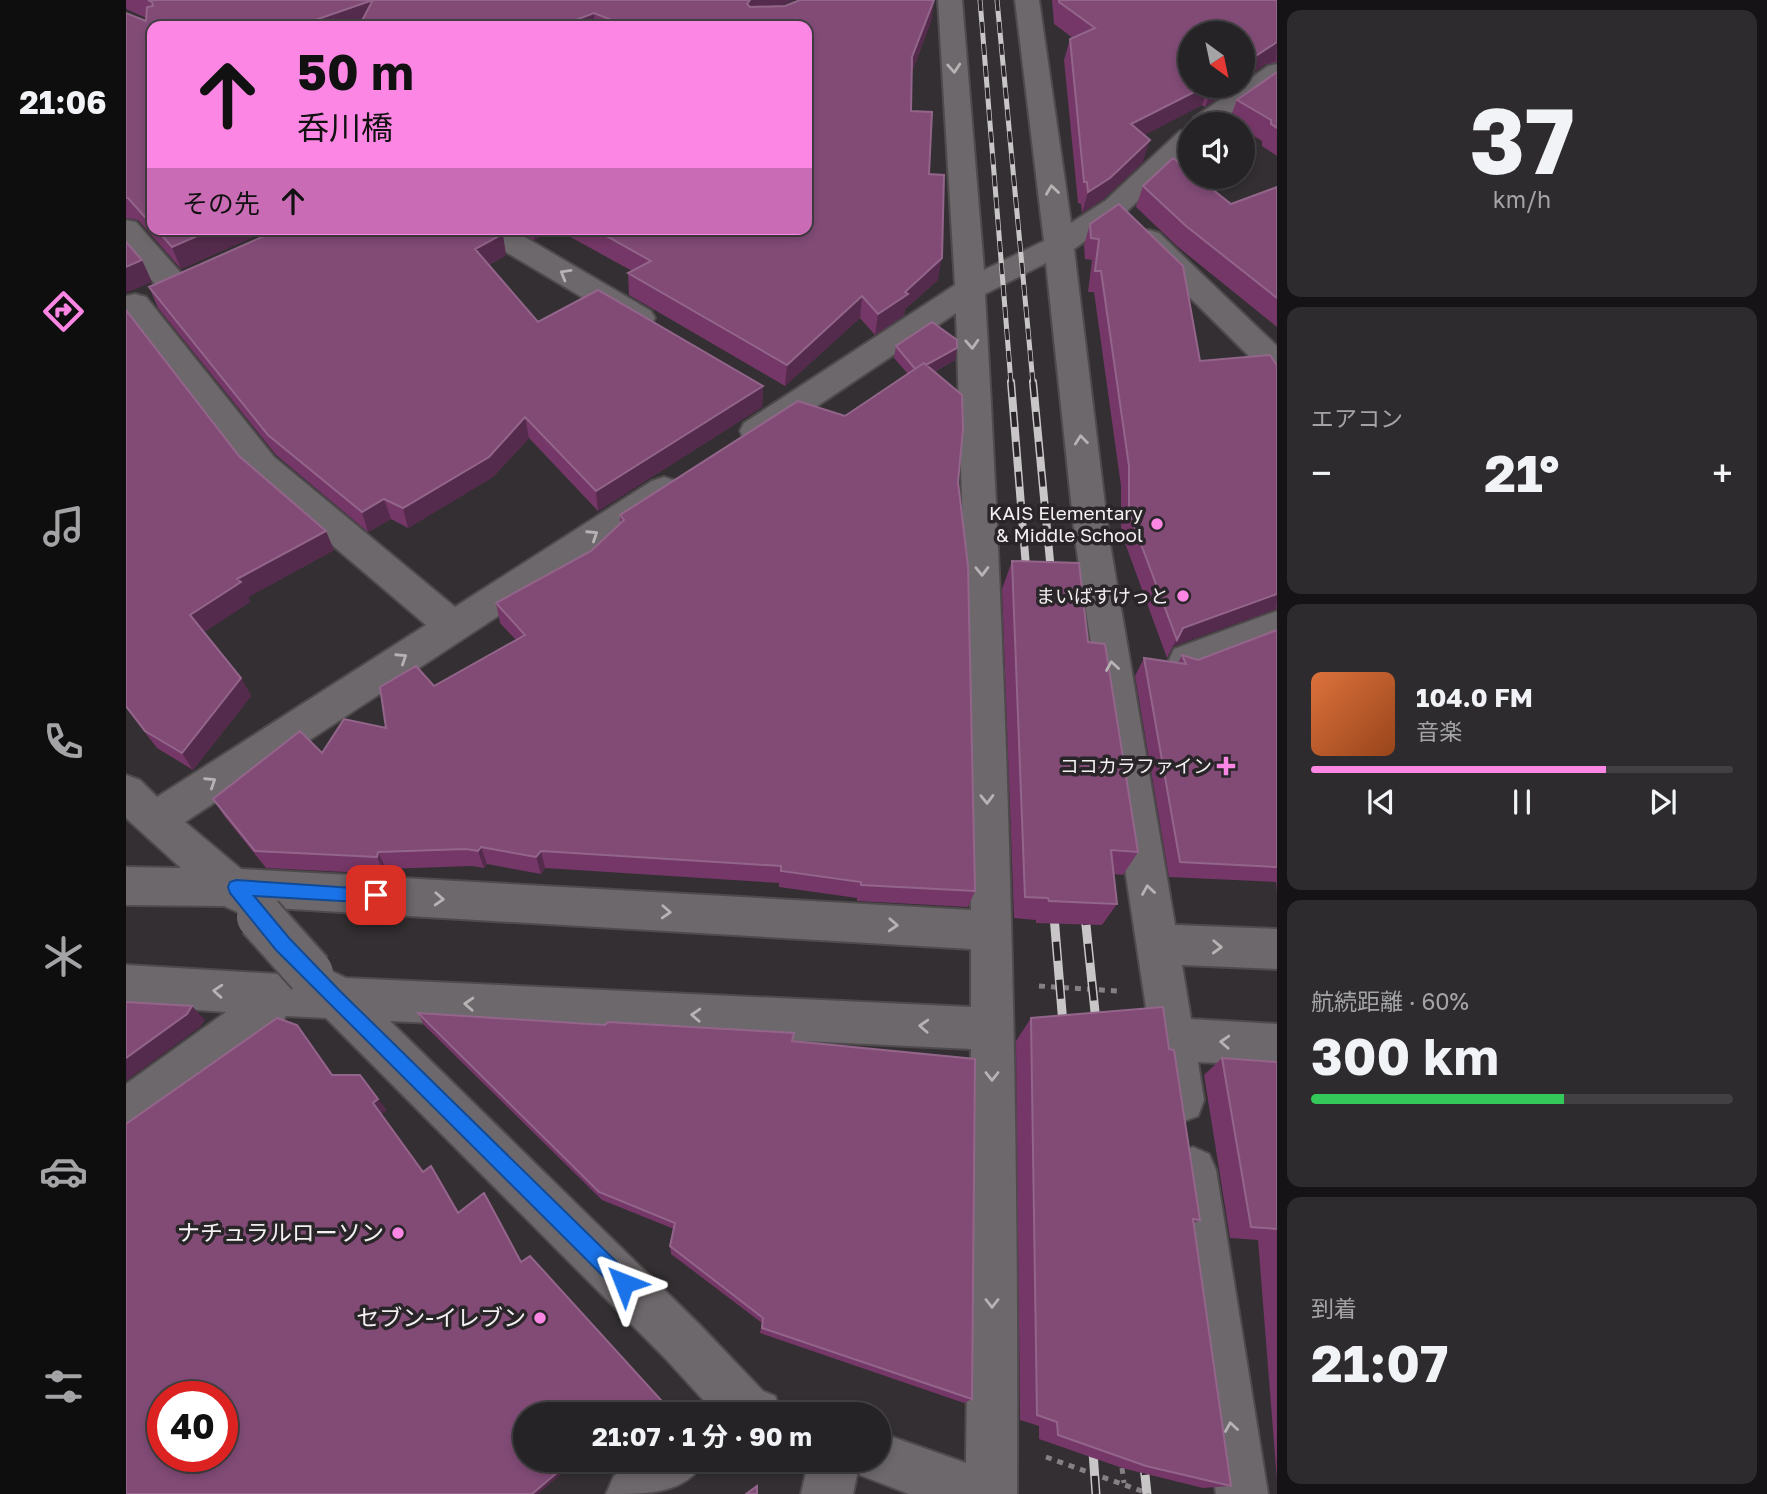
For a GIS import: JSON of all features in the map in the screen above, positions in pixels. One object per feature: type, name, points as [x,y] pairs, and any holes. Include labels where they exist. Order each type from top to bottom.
[{"type":"street","points":[[950,0],[970,289],[981,533],[991,944],[991,1494]]},
{"type":"street","points":[[1027,0],[1059,245],[1092,538],[1158,951],[1157,1014],[1242,1494]]},
{"type":"street","points":[[1221,112],[1277,72]]},
{"type":"street","points":[[734,445],[781,401],[970,289],[1059,245],[1115,207],[1178,148]]},
{"type":"street","points":[[1115,207],[1266,354],[1277,374]]},
{"type":"street","points":[[126,229],[187,282],[131,306],[262,466],[451,625]]},
{"type":"street","points":[[499,235],[664,332]]},
{"type":"street","points":[[154,820],[451,625],[687,475]]},
{"type":"street","points":[[1187,660],[1277,626]]},
{"type":"street","points":[[126,792],[248,902],[307,989],[682,1341],[739,1402]]},
{"type":"street","points":[[126,886],[248,902],[991,944]]},
{"type":"street","points":[[1158,951],[1277,948]]},
{"type":"street","points":[[126,985],[307,989],[991,1018]]},
{"type":"street","points":[[126,1111],[266,1009],[307,989]]},
{"type":"street","points":[[1157,1014],[1277,1045]]},
{"type":"street","points":[[891,1462],[980,1494]]},
{"type":"street","points":[[632,1494],[662,1472]]},
{"type":"street","points":[[827,1494],[832,1472]]},
{"type":"path","points":[[1039,986],[1157,1014]]},
{"type":"path","points":[[1036,1453],[1150,1494]]},
{"type":"path","points":[[1122,1468],[1124,1483]]},
{"type":"building","points":[[148,0],[373,0],[312,21],[147,21],[147,219],[126,198],[126,13],[146,21],[147,7],[153,6]]},
{"type":"building","points":[[373,0],[750,0],[747,4],[750,7],[785,6],[800,0],[934,0],[912,57],[911,111],[932,112],[929,174],[944,175],[942,258],[905,292],[908,294],[878,314],[862,296],[787,365],[628,273],[651,261],[605,235],[812,235],[812,21],[614,21],[594,13],[573,21],[362,21]]},
{"type":"building","points":[[1277,0],[1277,42],[1255,56],[1255,21],[1178,21],[1178,98],[1182,98],[1131,124],[1150,140],[1110,178],[1088,192],[1087,182],[1084,182],[1070,39],[1095,28],[1059,2]]},
{"type":"building","points":[[1277,72],[1277,128],[1271,124],[1271,120],[1237,100],[1255,98],[1255,87]]},
{"type":"building","points":[[1173,158],[1178,162],[1178,189],[1212,189],[1231,204],[1277,187],[1277,298],[1186,226],[1143,186]]},
{"type":"building","points":[[1119,204],[1183,266],[1200,361],[1270,355],[1277,364],[1277,594],[1183,628],[1177,640],[1129,512],[1129,466],[1101,271],[1095,271],[1099,239],[1091,238],[1090,224]]},
{"type":"building","points":[[161,235],[199,235],[172,247]]},
{"type":"building","points":[[266,235],[501,235],[475,249],[538,322],[598,290],[763,386],[596,491],[525,417],[489,457],[403,508],[384,499],[362,512],[268,435],[149,287]]},
{"type":"building","points":[[126,242],[142,260],[126,267]]},
{"type":"building","points":[[126,310],[239,456],[326,531],[237,579],[241,582],[190,615],[241,678],[182,753],[145,731],[126,706]]},
{"type":"building","points":[[932,322],[957,340],[957,348],[915,369],[896,346]]},
{"type":"building","points":[[924,363],[962,395],[963,429],[958,482],[968,566],[975,891],[861,885],[861,882],[781,871],[781,866],[541,851],[536,857],[481,847],[478,851],[466,849],[378,852],[377,857],[255,851],[213,799],[300,731],[322,753],[344,719],[386,728],[380,687],[416,666],[434,686],[525,635],[496,603],[591,551],[624,520],[620,515],[798,401],[845,416]]},
{"type":"building","points":[[1012,561],[1079,563],[1088,642],[1105,644],[1138,852],[1111,850],[1117,904],[1049,901],[1048,898],[1025,897]]},
{"type":"building","points":[[1277,630],[1277,867],[1180,862],[1144,658],[1186,664],[1182,655],[1198,660]]},
{"type":"building","points":[[126,1002],[192,1006],[187,1014],[126,1058]]},
{"type":"building","points":[[1163,1007],[1169,1049],[1174,1050],[1200,1220],[1193,1219],[1231,1486],[1146,1466],[1058,1435],[1057,1422],[1037,1415],[1031,1018]]},
{"type":"building","points":[[418,1013],[794,1033],[792,1041],[975,1059],[972,1399],[762,1328],[763,1318],[670,1246],[675,1223],[599,1192]]},
{"type":"building","points":[[277,1018],[297,1025],[332,1075],[360,1075],[378,1099],[373,1103],[423,1172],[431,1166],[458,1213],[484,1193],[521,1262],[530,1256],[661,1400],[513,1402],[513,1472],[558,1472],[532,1494],[126,1494],[126,1124]]},
{"type":"building","points":[[1222,1058],[1277,1062],[1277,1229],[1251,1227]]},
{"type":"building","points":[[757,1486],[757,1494],[746,1494]]},
{"type":"railway","points":[[980,0],[1011,383]]},
{"type":"railway","points":[[997,0],[1033,383]]},
{"type":"railway","points":[[1011,382],[1027,579]]},
{"type":"railway","points":[[1033,382],[1052,582]]},
{"type":"railway","points":[[1053,904],[1064,1036]]},
{"type":"railway","points":[[1084,906],[1097,1031]]},
{"type":"railway","points":[[1092,1438],[1096,1494]]},
{"type":"railway","points":[[1143,1456],[1147,1494]]},
{"type":"place","name":"KAIS Elementary & Middle School","points":[[1157,524]]},
{"type":"place","name":"まいばすけっと","points":[[1183,596]]},
{"type":"place","name":"ココカラファイン","points":[[1226,766]]},
{"type":"place","name":"ナチュラルローソン","points":[[398,1233]]},
{"type":"place","name":"セブン-イレブン","points":[[540,1318]]},
{"type":"route","points":[[376,895],[236,887],[283,944],[335,998],[624,1283]]}]
